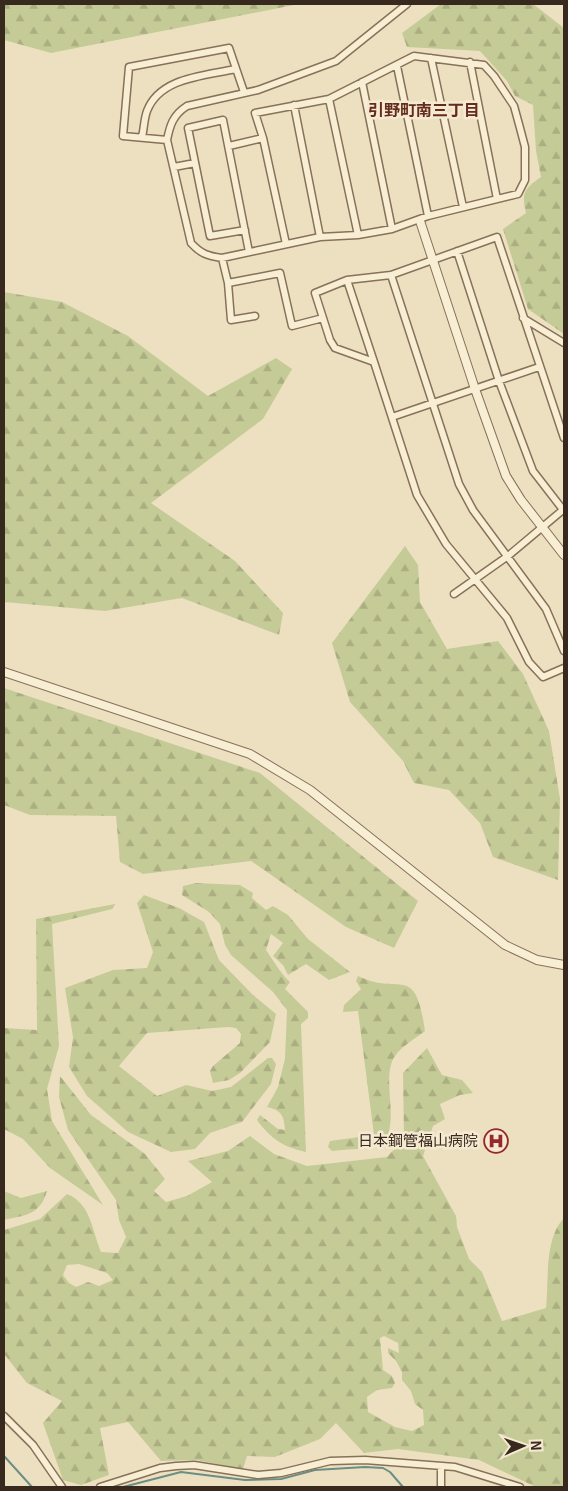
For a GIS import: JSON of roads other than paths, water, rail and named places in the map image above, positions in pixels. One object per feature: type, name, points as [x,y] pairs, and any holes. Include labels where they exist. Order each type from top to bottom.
[{"type":"street","points":[[286,244],[263,138],[255,114],[330,99],[414,56],[484,65],[494,76],[514,106],[525,147],[525,180],[518,194],[428,216],[392,229],[358,235],[320,237],[222,258],[208,256],[199,251],[192,243],[167,140],[171,124],[177,112],[187,106],[258,90],[336,61],[407,4]]},
{"type":"street","points":[[167,140],[123,136],[129,67],[229,48],[244,92]]},
{"type":"street","points":[[432,58],[463,207]]},
{"type":"street","points":[[470,62],[497,200]]},
{"type":"street","points":[[397,66],[428,216]]},
{"type":"street","points":[[142,138],[147,110],[163,89],[180,81],[235,69]]},
{"type":"street","points":[[362,82],[392,229]]},
{"type":"street","points":[[330,99],[358,235]]},
{"type":"street","points":[[294,105],[320,237]]},
{"type":"street","points":[[245,230],[210,236],[188,128],[223,120],[230,146],[249,252]]},
{"type":"street","points":[[230,146],[263,138]]},
{"type":"street","points":[[174,167],[195,163]]},
{"type":"street","points":[[420,220],[474,389],[506,476],[520,500],[543,526],[564,555]]},
{"type":"street","points":[[374,362],[335,348],[330,340],[315,293],[347,280],[391,276],[432,259],[497,237],[564,438]]},
{"type":"street","points":[[454,594],[508,556],[564,510],[533,471],[499,380],[457,251]]},
{"type":"street","points":[[222,258],[228,283],[231,320],[255,316]]},
{"type":"street","points":[[228,283],[280,273],[292,326],[323,318]]},
{"type":"street","points":[[391,276],[459,484],[473,510],[546,609],[564,651]]},
{"type":"street","points":[[347,280],[417,495],[446,544],[474,581],[507,618],[529,662],[543,677],[564,668]]},
{"type":"street","points":[[523,318],[564,344]]},
{"type":"street","points":[[392,417],[539,367]]},
{"type":"street","points":[[4,672],[250,754],[310,790],[505,945],[537,960],[564,964]]},
{"type":"street","points":[[4,1416],[33,1445],[62,1487]]},
{"type":"street","points":[[100,1487],[160,1468],[176,1466],[194,1465],[258,1475],[281,1473],[330,1461],[366,1460],[455,1467],[520,1487]]},
{"type":"street","points":[[441,1467],[441,1487]]},
{"type":"waterway","points":[[4,1456],[32,1487]]},
{"type":"waterway","points":[[123,1487],[181,1472],[245,1480],[281,1479],[315,1470],[365,1467],[383,1468],[390,1472],[403,1487]]},
{"type":"place","name":"日本鋼管福山病院","points":[[496,1141]]},
{"type":"district","name":"引野町南三丁目","points":[[424,110]]}]
